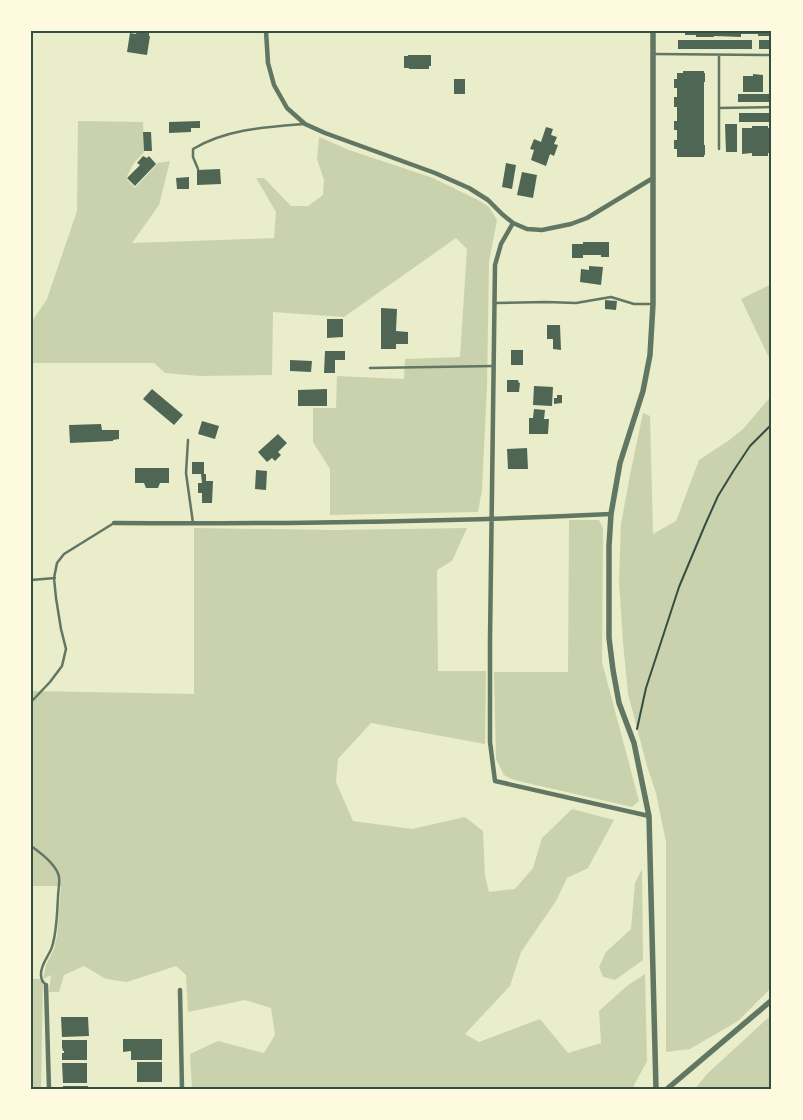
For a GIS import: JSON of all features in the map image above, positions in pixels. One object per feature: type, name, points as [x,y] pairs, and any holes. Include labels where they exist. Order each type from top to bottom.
[{"type":"street","points":[[266,31],[268,63],[274,85],[287,108],[305,124],[435,173],[469,188],[488,200],[513,223],[528,229],[542,230],[571,224],[587,218],[653,178]]},
{"type":"street","points":[[653,31],[653,304],[650,354],[643,391],[620,463],[611,514],[609,638],[619,703],[634,743],[649,816],[656,1089]]},
{"type":"street","points":[[513,223],[501,244],[496,265],[490,733],[495,781],[649,816]]},
{"type":"street","points":[[114,523],[327,523],[492,520],[611,514]]},
{"type":"street","points":[[46,985],[49,1089]]},
{"type":"street","points":[[180,990],[182,1089]]},
{"type":"street","points":[[667,1089],[772,1000]]},
{"type":"lane","points":[[653,54],[772,55]]},
{"type":"lane","points":[[719,55],[719,149]]},
{"type":"lane","points":[[719,108],[772,107]]},
{"type":"lane","points":[[198,169],[193,157],[193,149],[205,142],[226,134],[261,128],[305,124]]},
{"type":"lane","points":[[496,304],[576,303],[611,297],[634,304],[653,304]]},
{"type":"lane","points":[[370,368],[494,366]]},
{"type":"lane","points":[[188,440],[186,473],[193,524]]},
{"type":"lane","points":[[31,702],[62,666],[66,648],[56,598],[54,578],[57,563],[64,554],[114,523]]},
{"type":"lane","points":[[31,580],[54,578]]},
{"type":"lane","points":[[31,846],[43,855],[59,877],[55,935],[52,948],[41,971],[42,981],[46,985]]},
{"type":"path","points":[[634,743],[646,688],[679,587],[705,524],[718,496],[750,446],[772,424]]},
{"type":"green space","points":[[78,121],[143,122],[144,152],[134,163],[126,178],[135,188],[158,163],[170,161],[159,205],[132,243],[274,238],[276,212],[256,178],[264,178],[291,206],[308,206],[323,195],[324,180],[317,159],[319,137],[349,150],[433,178],[489,207],[497,220],[489,262],[487,386],[482,490],[478,512],[330,515],[330,469],[313,442],[313,408],[336,408],[337,376],[404,379],[405,359],[460,357],[467,249],[456,238],[344,317],[273,312],[272,375],[200,376],[165,373],[154,363],[31,363],[31,323],[47,299],[77,211]]},
{"type":"green space","points":[[772,284],[772,364],[741,299]]},
{"type":"green space","points":[[772,395],[772,987],[738,1021],[690,1049],[666,1052],[666,842],[656,793],[628,694],[619,581],[621,524],[643,413],[650,416],[653,534],[676,521],[699,460],[743,429]]},
{"type":"green space","points":[[569,520],[599,520],[603,528],[602,662],[639,801],[632,807],[514,780],[504,775],[496,759],[494,672],[568,672]]},
{"type":"green space","points":[[194,528],[335,530],[467,528],[452,561],[437,570],[438,671],[486,671],[485,744],[371,723],[338,759],[336,782],[353,821],[412,829],[465,817],[483,831],[485,876],[489,892],[515,889],[533,868],[542,838],[572,809],[614,820],[588,868],[567,878],[556,901],[521,952],[510,986],[465,1034],[479,1042],[540,1019],[568,1053],[601,1043],[599,1011],[628,985],[645,974],[647,1061],[632,1089],[192,1089],[190,1054],[218,1041],[264,1053],[275,1035],[271,1008],[245,1000],[188,1012],[186,975],[176,966],[127,982],[106,979],[84,966],[64,975],[59,992],[49,992],[51,975],[43,979],[57,936],[61,886],[31,886],[31,691],[194,694]]},
{"type":"green space","points":[[642,869],[643,960],[615,980],[603,977],[599,967],[606,952],[631,929],[635,883]]},
{"type":"green space","points":[[31,979],[43,979],[41,1089],[31,1089]]},
{"type":"green space","points":[[772,1014],[772,1089],[695,1089],[707,1074]]},
{"type":"building","points":[[137,31],[149,31],[147,55],[127,52],[130,33],[136,34]]},
{"type":"building","points":[[685,31],[772,31],[772,36],[741,34],[741,37],[696,37],[696,35],[685,35]]},
{"type":"building","points":[[678,40],[752,40],[752,49],[678,49]]},
{"type":"building","points":[[759,40],[772,40],[772,49],[759,49]]},
{"type":"building","points":[[431,55],[431,66],[429,66],[429,69],[404,68],[404,56]]},
{"type":"building","points":[[683,71],[704,71],[705,73],[704,157],[677,157],[677,149],[674,149],[674,140],[677,140],[677,130],[674,130],[674,121],[677,121],[677,107],[674,107],[674,97],[677,97],[677,88],[674,88],[674,79],[677,79],[677,73],[683,73]]},
{"type":"building","points":[[753,74],[763,75],[763,92],[743,92],[743,76],[753,76]]},
{"type":"building","points":[[454,79],[465,79],[465,94],[454,94]]},
{"type":"building","points":[[738,94],[772,94],[772,102],[738,102]]},
{"type":"building","points":[[739,113],[772,113],[772,122],[739,122]]},
{"type":"building","points":[[200,121],[200,128],[191,128],[191,132],[169,133],[169,122]]},
{"type":"building","points":[[725,124],[737,124],[737,152],[726,152]]},
{"type":"building","points":[[752,126],[768,126],[768,128],[772,128],[772,153],[768,153],[768,156],[752,156],[752,153],[742,154],[742,128],[752,128]]},
{"type":"building","points":[[546,127],[553,129],[551,135],[557,137],[554,144],[558,145],[554,156],[550,154],[546,166],[531,160],[534,150],[530,149],[534,139],[541,142]]},
{"type":"building","points":[[143,132],[151,132],[152,151],[144,151]]},
{"type":"building","points":[[143,156],[147,158],[149,156],[156,164],[135,186],[127,178],[140,165],[137,163]]},
{"type":"building","points":[[506,163],[516,165],[512,189],[502,187]]},
{"type":"building","points":[[220,169],[221,184],[197,185],[197,170]]},
{"type":"building","points":[[522,172],[537,175],[533,198],[517,195]]},
{"type":"building","points":[[189,177],[189,189],[177,189],[176,178]]},
{"type":"building","points":[[583,242],[609,242],[609,257],[583,255],[583,258],[572,258],[572,244],[583,244]]},
{"type":"building","points":[[589,266],[603,267],[601,285],[580,282],[581,269],[589,270]]},
{"type":"building","points":[[605,300],[617,301],[616,310],[605,309]]},
{"type":"building","points":[[381,308],[397,309],[396,331],[408,332],[408,344],[396,344],[396,349],[381,349]]},
{"type":"building","points":[[327,319],[343,319],[343,337],[327,338]]},
{"type":"building","points":[[547,325],[560,325],[561,350],[553,349],[553,339],[547,339]]},
{"type":"building","points":[[511,350],[523,350],[523,365],[511,365]]},
{"type":"building","points":[[325,351],[345,351],[345,360],[335,360],[335,373],[324,373]]},
{"type":"building","points":[[290,360],[312,361],[311,372],[290,371]]},
{"type":"building","points":[[507,380],[518,380],[520,383],[519,392],[507,392]]},
{"type":"building","points":[[534,386],[553,387],[552,406],[533,405]]},
{"type":"building","points":[[152,389],[183,415],[174,425],[143,399]]},
{"type":"building","points":[[327,389],[327,406],[298,406],[298,390]]},
{"type":"building","points":[[557,395],[562,395],[562,403],[554,404],[554,398],[557,398]]},
{"type":"building","points":[[534,409],[545,410],[544,419],[549,419],[548,434],[529,434],[529,418],[533,418]]},
{"type":"building","points":[[202,421],[219,426],[215,439],[198,434]]},
{"type":"building","points":[[101,424],[102,430],[119,430],[119,439],[113,441],[70,443],[69,425]]},
{"type":"building","points":[[278,434],[287,443],[278,452],[281,455],[275,461],[272,458],[267,462],[258,452]]},
{"type":"building","points":[[527,448],[528,469],[508,469],[507,449]]},
{"type":"building","points":[[192,462],[204,462],[206,481],[213,481],[212,503],[202,503],[202,493],[198,493],[198,483],[202,483],[201,474],[192,474]]},
{"type":"building","points":[[135,468],[169,468],[169,483],[160,483],[158,488],[146,488],[144,483],[135,483]]},
{"type":"building","points":[[256,470],[267,471],[266,490],[255,489]]},
{"type":"building","points":[[61,1017],[88,1017],[89,1036],[62,1037]]},
{"type":"building","points":[[123,1039],[162,1039],[162,1060],[131,1060],[131,1051],[123,1052]]},
{"type":"building","points":[[62,1040],[87,1040],[87,1060],[62,1060],[62,1053],[64,1051]]},
{"type":"building","points":[[137,1062],[162,1062],[162,1082],[137,1082]]},
{"type":"building","points":[[62,1063],[87,1063],[87,1083],[63,1083]]},
{"type":"building","points":[[63,1086],[88,1086],[88,1089],[63,1089]]}]
